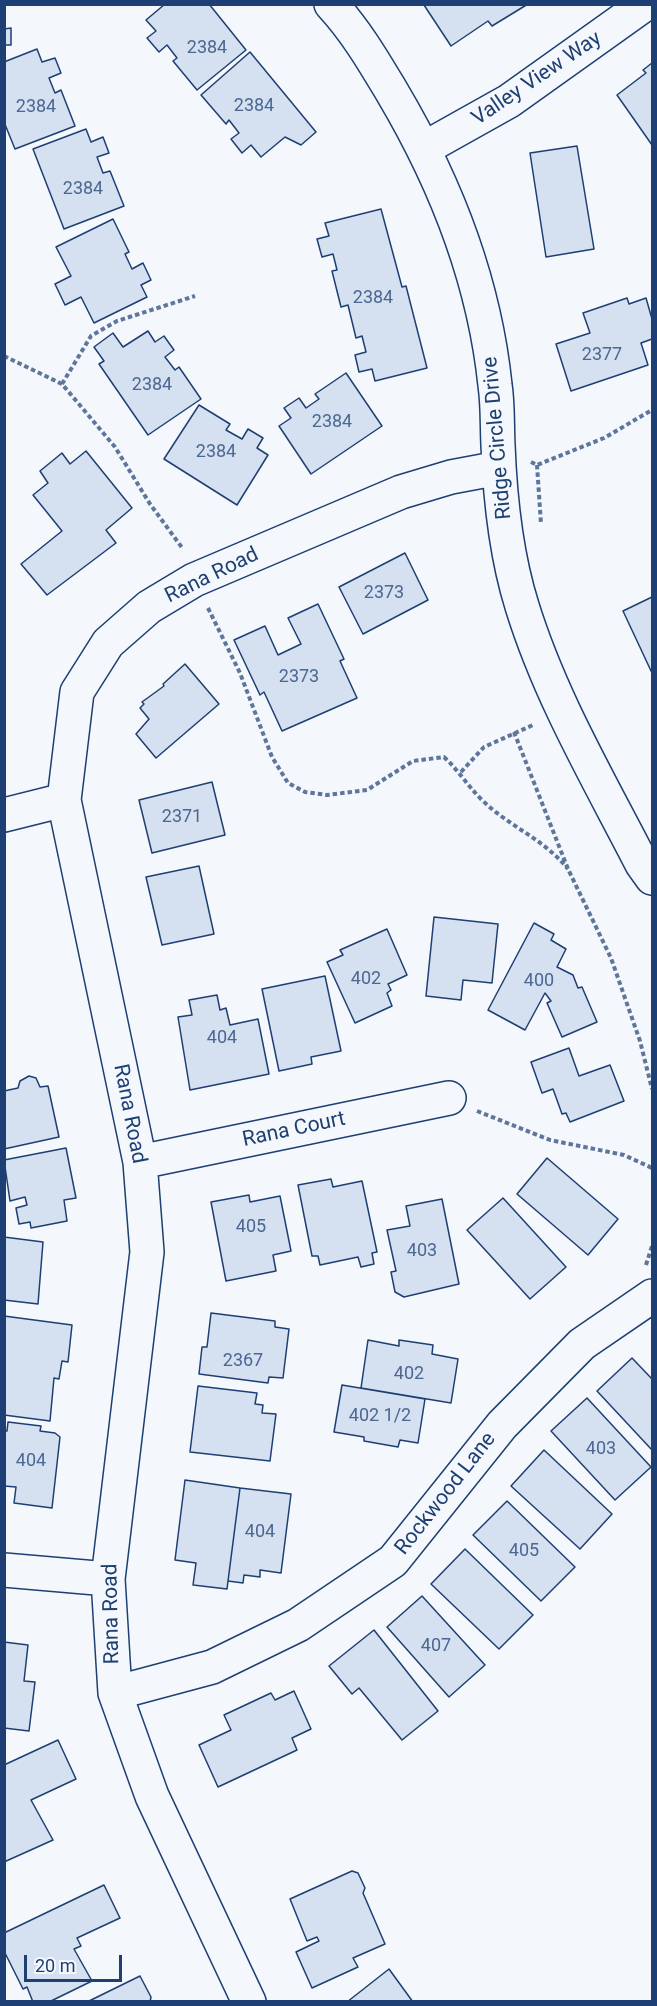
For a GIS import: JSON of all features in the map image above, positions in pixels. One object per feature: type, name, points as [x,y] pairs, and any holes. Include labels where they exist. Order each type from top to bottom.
[{"type":"street","name":"Ridge Circle Drive","points":[[331,4],[368,51],[425,148],[471,261],[483,305],[495,385],[499,468],[508,540],[522,606],[564,713],[642,864],[652,878]]},
{"type":"street","name":"Valley View Way","points":[[425,148],[509,101],[645,4]]},
{"type":"street","name":"Rana Road","points":[[249,2001],[152,1796],[115,1693],[108,1579],[147,1252],[140,1162],[64,800],[77,692],[108,643],[149,606],[194,580],[400,492],[451,477],[499,468]]},
{"type":"street","points":[[4,815],[64,800]]},
{"type":"street","name":"Rana Court","points":[[140,1162],[448,1098]]},
{"type":"street","name":"Rockwood Lane","points":[[115,1693],[212,1667],[298,1625],[393,1561],[501,1425],[582,1344],[652,1296]]},
{"type":"street","points":[[4,1570],[108,1579]]},
{"type":"path","points":[[62,384],[91,336],[117,321],[195,296]]},
{"type":"path","points":[[4,356],[62,384],[115,447],[150,504],[184,551],[194,580],[240,673],[272,758],[288,783],[305,792],[327,795],[367,790],[413,761],[444,757],[461,772],[480,798],[506,820],[552,850],[568,869]]},
{"type":"path","points":[[537,465],[604,438],[652,410]]},
{"type":"path","points":[[514,732],[568,869],[611,958],[640,1041],[652,1089]]},
{"type":"path","points":[[448,1098],[550,1140],[624,1155],[652,1168]]},
{"type":"building","points":[[165,4],[209,4],[246,50],[197,90],[173,61],[177,58],[167,45],[159,52],[147,38],[156,31],[146,20]]},
{"type":"building","points":[[528,4],[492,26],[488,21],[451,46],[424,5]]},
{"type":"building","points":[[11,28],[11,45],[4,45],[4,29]]},
{"type":"building","points":[[37,49],[42,62],[55,58],[61,73],[49,78],[55,93],[61,90],[75,126],[15,149],[4,122],[4,62]]},
{"type":"building","points":[[250,52],[316,132],[301,145],[285,137],[261,157],[251,145],[242,153],[231,139],[239,133],[229,120],[226,124],[201,95]]},
{"type":"building","points":[[652,63],[652,145],[617,95],[646,73],[643,70]]},
{"type":"building","points":[[86,129],[91,142],[103,137],[109,153],[97,157],[103,173],[110,171],[124,206],[64,229],[33,149]]},
{"type":"building","points":[[577,146],[594,249],[546,257],[530,153]]},
{"type":"building","points":[[381,209],[402,287],[406,286],[427,368],[375,381],[372,369],[359,372],[355,355],[366,352],[362,336],[356,338],[348,305],[341,307],[332,271],[337,270],[333,254],[322,257],[317,239],[329,236],[325,223]]},
{"type":"building","points":[[113,219],[129,252],[125,254],[132,269],[143,263],[151,280],[141,285],[147,297],[94,323],[81,297],[65,305],[55,284],[71,276],[56,247]]},
{"type":"building","points":[[627,298],[629,304],[646,298],[652,319],[652,339],[641,343],[648,365],[571,391],[556,344],[590,333],[583,313]]},
{"type":"building","points":[[148,331],[155,342],[164,336],[174,350],[165,357],[175,370],[179,367],[201,399],[148,435],[99,364],[104,361],[94,347],[113,333],[123,347]]},
{"type":"building","points":[[346,373],[382,426],[311,474],[279,426],[291,418],[284,408],[299,398],[306,408],[319,399],[315,394]]},
{"type":"building","points":[[199,405],[230,424],[226,430],[242,439],[248,429],[263,438],[257,448],[268,455],[237,505],[164,459]]},
{"type":"building","points":[[86,451],[132,508],[106,530],[116,543],[47,595],[21,564],[62,531],[33,495],[48,483],[40,471],[62,453],[70,464]]},
{"type":"building","points":[[405,553],[428,600],[363,634],[339,587]]},
{"type":"building","points":[[652,597],[652,673],[623,611]]},
{"type":"building","points":[[318,604],[344,659],[340,661],[357,698],[282,731],[264,692],[260,695],[234,640],[265,626],[278,655],[301,644],[288,618]]},
{"type":"building","points":[[185,664],[219,704],[156,758],[136,734],[149,719],[140,708],[144,704],[142,702],[164,686],[163,684]]},
{"type":"building","points":[[212,782],[225,835],[152,853],[139,800]]},
{"type":"building","points":[[199,866],[214,934],[162,945],[146,877]]},
{"type":"building","points":[[434,917],[498,924],[492,983],[463,980],[461,1000],[426,996]]},
{"type":"building","points":[[534,923],[554,934],[551,940],[566,949],[557,967],[573,975],[578,988],[582,987],[597,1022],[562,1037],[547,1003],[551,1001],[545,993],[525,1030],[488,1010]]},
{"type":"building","points":[[387,929],[407,975],[388,984],[391,990],[387,993],[392,1006],[355,1023],[327,962],[343,955],[340,950]]},
{"type":"building","points":[[325,976],[341,1051],[311,1057],[312,1064],[279,1071],[262,989]]},
{"type":"building","points":[[217,995],[220,1010],[226,1008],[230,1025],[258,1019],[269,1074],[190,1090],[178,1017],[192,1015],[189,1000]]},
{"type":"building","points":[[569,1048],[579,1076],[610,1065],[624,1101],[570,1122],[566,1113],[562,1114],[553,1089],[542,1093],[531,1062]]},
{"type":"building","points":[[29,1076],[36,1078],[40,1087],[48,1086],[59,1137],[4,1149],[4,1091],[18,1088],[20,1081]]},
{"type":"building","points":[[66,1148],[76,1198],[64,1200],[67,1221],[31,1228],[30,1222],[19,1224],[16,1208],[27,1205],[25,1197],[10,1201],[4,1160]]},
{"type":"building","points":[[547,1158],[618,1219],[588,1255],[517,1194]]},
{"type":"building","points":[[331,1179],[333,1187],[362,1181],[377,1252],[372,1253],[374,1264],[361,1267],[358,1257],[320,1265],[318,1256],[312,1256],[298,1185]]},
{"type":"building","points":[[249,1195],[250,1202],[280,1196],[291,1251],[273,1255],[276,1271],[226,1281],[211,1202]]},
{"type":"building","points":[[503,1198],[566,1267],[530,1299],[467,1230]]},
{"type":"building","points":[[442,1199],[459,1284],[404,1297],[395,1292],[391,1272],[396,1271],[387,1230],[410,1226],[406,1206]]},
{"type":"building","points":[[4,1237],[43,1242],[38,1304],[4,1300]]},
{"type":"building","points":[[211,1313],[275,1321],[275,1327],[289,1329],[283,1378],[269,1377],[268,1383],[199,1374],[202,1347],[207,1347]]},
{"type":"building","points":[[4,1316],[72,1325],[68,1362],[62,1361],[59,1379],[54,1378],[50,1421],[4,1415]]},
{"type":"building","points":[[368,1340],[399,1346],[399,1340],[433,1345],[432,1354],[458,1359],[451,1403],[361,1388]]},
{"type":"building","points":[[632,1358],[652,1379],[652,1450],[597,1391]]},
{"type":"building","points":[[342,1385],[425,1399],[418,1443],[400,1440],[398,1447],[364,1441],[364,1437],[334,1432]]},
{"type":"building","points":[[198,1386],[257,1393],[255,1404],[263,1405],[262,1413],[276,1414],[270,1461],[190,1452]]},
{"type":"building","points":[[587,1398],[651,1467],[615,1500],[551,1431]]},
{"type":"building","points":[[8,1422],[41,1426],[40,1431],[55,1433],[60,1437],[52,1508],[14,1503],[16,1487],[4,1486],[4,1430],[7,1431]]},
{"type":"building","points":[[544,1450],[612,1514],[580,1549],[511,1486]]},
{"type":"building","points":[[185,1480],[240,1488],[227,1589],[193,1585],[196,1563],[175,1560]]},
{"type":"building","points":[[240,1488],[291,1494],[281,1573],[260,1570],[260,1577],[244,1575],[243,1583],[228,1581]]},
{"type":"building","points":[[507,1501],[575,1567],[541,1601],[473,1535]]},
{"type":"building","points":[[465,1549],[533,1615],[499,1649],[431,1584]]},
{"type":"building","points":[[422,1596],[485,1665],[449,1697],[387,1627]]},
{"type":"building","points":[[374,1630],[438,1711],[402,1740],[359,1688],[352,1694],[329,1666]]},
{"type":"building","points":[[4,1642],[28,1645],[24,1681],[35,1682],[29,1731],[4,1728]]},
{"type":"building","points":[[294,1691],[311,1729],[292,1738],[297,1750],[218,1787],[199,1745],[231,1730],[224,1715],[271,1693],[275,1700]]},
{"type":"building","points":[[58,1740],[76,1779],[31,1800],[53,1840],[4,1862],[4,1765]]},
{"type":"building","points":[[352,1871],[358,1873],[365,1888],[363,1893],[385,1944],[353,1958],[358,1967],[312,1988],[296,1952],[319,1941],[317,1937],[307,1941],[290,1899]]},
{"type":"building","points":[[104,1885],[120,1918],[77,1938],[81,1946],[74,1949],[92,1981],[49,2002],[33,2002],[27,1987],[23,1989],[4,1951],[4,1933]]},
{"type":"building","points":[[389,1969],[413,2002],[347,2002]]},
{"type":"building","points":[[140,1976],[151,1997],[150,2002],[87,2002]]}]
